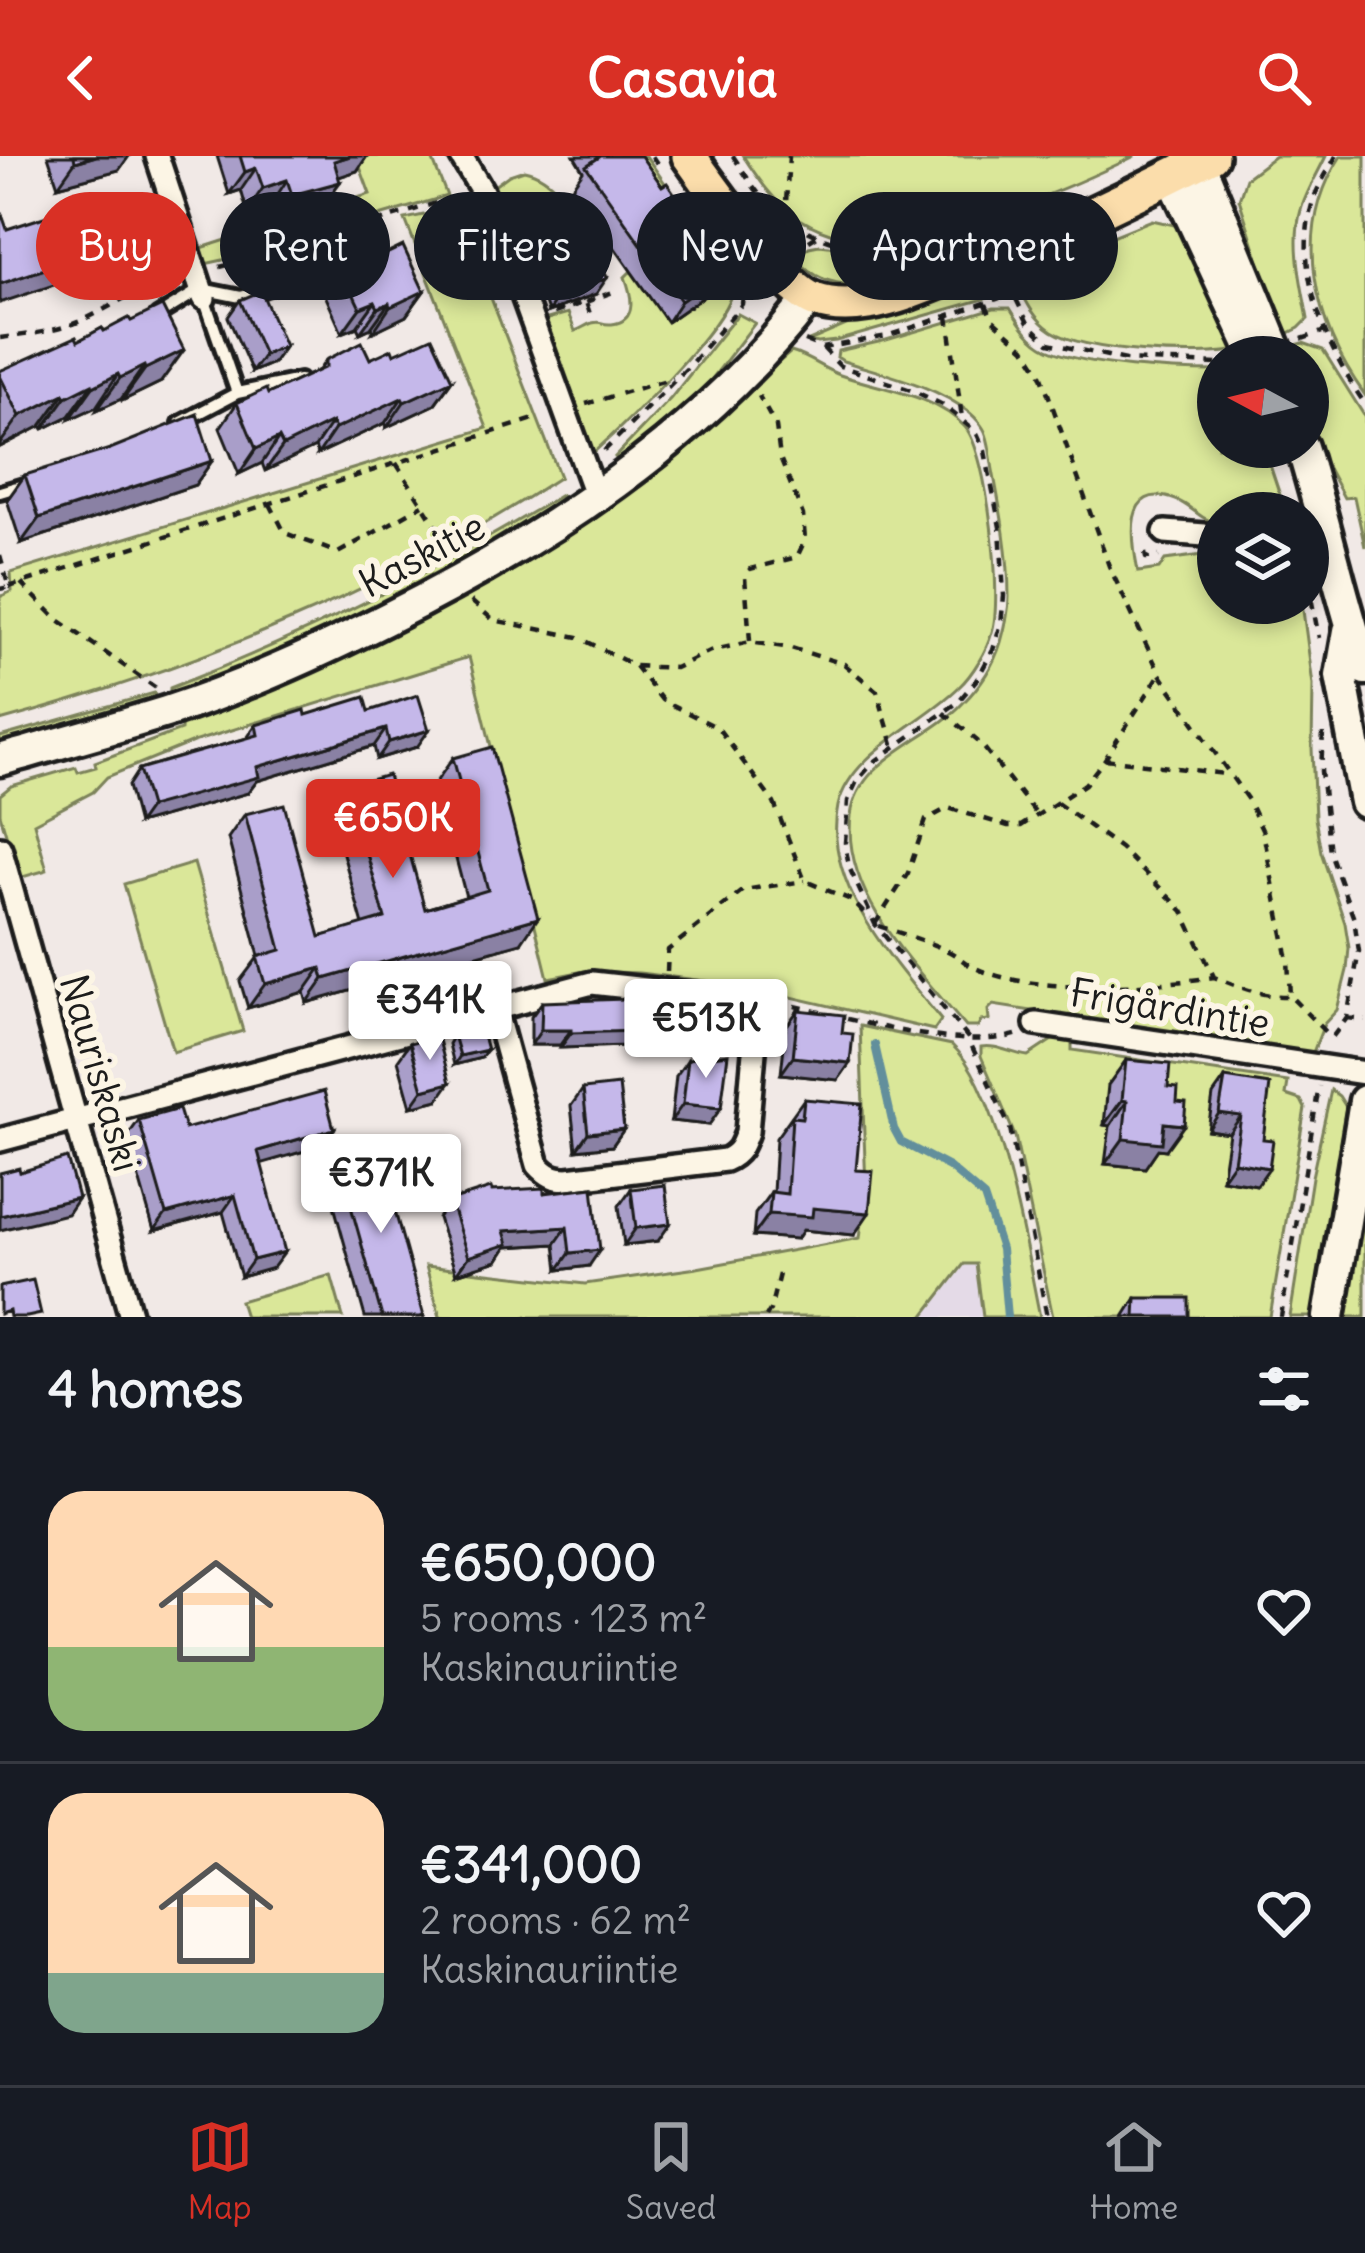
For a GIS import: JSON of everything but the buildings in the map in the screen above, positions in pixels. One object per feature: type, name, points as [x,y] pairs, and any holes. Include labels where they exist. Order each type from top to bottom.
[{"type":"main road","points":[[689,156],[772,264],[809,298],[838,305],[871,303],[934,282],[1060,231],[1194,165]]},
{"type":"street","points":[[157,156],[200,288]]},
{"type":"street","points":[[461,156],[502,238],[591,483]]},
{"type":"street","points":[[1194,165],[1272,336]]},
{"type":"street","points":[[1194,165],[1249,336]]},
{"type":"street","name":"Kaskitie","points":[[0,760],[171,711],[322,651],[451,569],[556,525],[591,483],[679,436],[785,329],[809,298]]},
{"type":"street","points":[[1165,532],[1197,534]]},
{"type":"street","points":[[1329,554],[1358,624],[1365,669]]},
{"type":"street","points":[[1358,624],[1341,676],[1365,802]]},
{"type":"street","name":"Nauriskaski","points":[[0,848],[131,1317]]},
{"type":"street","points":[[0,1140],[592,983],[744,1000],[757,1018],[747,1132],[736,1155],[558,1179],[547,1175],[538,1165],[495,1009]]},
{"type":"street","name":"Frigårdintie","points":[[1036,1024],[1365,1073]]},
{"type":"street","points":[[1329,1317],[1365,1102]]},
{"type":"lane","points":[[200,288],[237,394]]},
{"type":"lane","points":[[145,322],[200,288],[220,292]]},
{"type":"lane","points":[[164,432],[237,394],[300,380]]},
{"type":"lane","points":[[0,492],[44,478]]},
{"type":"path","points":[[733,156],[757,192]]},
{"type":"path","points":[[786,192],[789,156]]},
{"type":"path","points":[[1336,156],[1314,199],[1309,270],[1325,331],[1342,371],[1365,404]]},
{"type":"path","points":[[0,338],[49,333],[164,281],[200,288],[209,269],[481,189]]},
{"type":"path","points":[[806,230],[830,240]]},
{"type":"path","points":[[806,243],[817,236]]},
{"type":"path","points":[[564,309],[618,290]]},
{"type":"path","points":[[591,483],[742,300]]},
{"type":"path","points":[[1015,300],[1028,322],[1049,343],[1126,360],[1197,363]]},
{"type":"path","points":[[586,302],[591,317]]},
{"type":"path","points":[[986,304],[992,319],[1025,348],[1040,371],[1108,566],[1160,674],[1248,800],[1263,832],[1288,960],[1290,996],[1331,1038]]},
{"type":"path","points":[[948,315],[962,418]]},
{"type":"path","points":[[1314,336],[1325,331]]},
{"type":"path","points":[[823,348],[840,366],[943,405],[976,432],[986,451],[1000,527],[1004,596],[993,650],[956,703],[893,748],[857,781],[848,801],[844,824],[849,867],[875,924],[1015,980],[1150,986],[1214,977],[1256,994],[1290,996]]},
{"type":"path","points":[[744,370],[776,427],[780,458],[803,515],[806,541],[796,557],[750,569],[745,577],[750,643]]},
{"type":"path","points":[[0,589],[503,427],[679,376]]},
{"type":"path","points":[[396,463],[423,505],[451,569],[493,620],[578,637],[635,666],[675,668],[710,651],[750,643],[790,648],[844,664],[877,691],[893,748]]},
{"type":"path","points":[[270,504],[285,533],[338,553],[423,505]]},
{"type":"path","points":[[0,555],[9,587]]},
{"type":"path","points":[[20,583],[56,620],[159,687],[136,693]]},
{"type":"path","points":[[1316,624],[1320,643]]},
{"type":"path","points":[[635,666],[662,700],[718,728],[774,803],[805,881]]},
{"type":"path","points":[[875,924],[908,874],[926,820],[948,808],[1021,826],[1085,784],[1160,674]]},
{"type":"path","points":[[943,713],[981,743],[1037,815]]},
{"type":"path","points":[[1324,718],[1321,771],[1330,853],[1354,920],[1358,951],[1347,1018],[1365,1020]]},
{"type":"path","points":[[1106,759],[1228,775]]},
{"type":"path","points":[[1056,802],[1120,848],[1183,911],[1214,977]]},
{"type":"path","points":[[666,990],[668,950],[742,890],[805,881],[851,900],[968,1039],[1010,1128],[1047,1317]]},
{"type":"path","name":"Frigårdintie","points":[[757,1018],[786,1004],[917,1033],[1000,1040],[1036,1024]]},
{"type":"path","points":[[1281,1317],[1319,1084]]},
{"type":"path","points":[[766,1317],[779,1274]]},
{"type":"shaded area","points":[[964,1264],[977,1264],[983,1317],[924,1317]]},
{"type":"green space","points":[[356,156],[431,156],[445,192],[414,192],[414,206],[390,213],[390,192],[369,192]]},
{"type":"green space","points":[[620,156],[646,156],[671,192],[637,192],[637,216]]},
{"type":"green space","points":[[743,156],[1135,156],[1053,192],[830,192],[830,233],[806,222],[806,192],[770,192]]},
{"type":"green space","points":[[1275,156],[1326,156],[1298,223],[1298,265],[1308,319],[1283,336],[1239,199],[1246,178]]},
{"type":"green space","points":[[1341,156],[1365,156],[1365,395],[1333,339],[1315,278],[1316,216]]},
{"type":"green space","points":[[524,170],[534,173],[559,192],[491,192],[509,175]]},
{"type":"green space","points":[[414,217],[414,242],[405,219]]},
{"type":"green space","points":[[1152,220],[1179,226],[1233,336],[1197,336],[1197,352],[1172,353],[1090,344],[1045,326],[1026,300],[1118,300],[1118,234]]},
{"type":"green space","points":[[220,242],[220,261],[200,265],[196,250]]},
{"type":"green space","points":[[830,246],[830,280],[806,267],[806,250]]},
{"type":"green space","points":[[631,271],[637,279],[637,300],[652,300],[667,321],[661,300],[728,300],[692,353],[592,454],[544,320],[568,313],[575,331],[596,322],[621,322],[630,312],[625,277]]},
{"type":"green space","points":[[437,300],[492,300],[560,477],[428,554],[289,621],[146,676],[0,721],[0,597],[12,591],[11,573],[487,428]]},
{"type":"green space","points":[[923,300],[980,300],[836,341],[809,341]]},
{"type":"green space","points":[[994,308],[1010,308],[1036,341],[1065,355],[1131,367],[1197,370],[1197,468],[1271,468],[1279,492],[1197,492],[1197,513],[1176,500],[1146,499],[1134,517],[1133,531],[1138,572],[1159,569],[1165,560],[1197,556],[1197,624],[1305,624],[1313,685],[1315,818],[1349,948],[1337,1010],[1324,1024],[1312,1055],[993,1005],[989,1020],[966,1027],[887,930],[858,874],[851,845],[856,796],[880,765],[948,717],[981,682],[1002,637],[1009,581],[989,447],[981,425],[941,395],[837,357],[838,351]]},
{"type":"green space","points":[[738,314],[755,323],[705,388],[621,463],[615,457],[671,398]]},
{"type":"green space","points":[[791,352],[953,416],[973,442],[987,494],[996,589],[987,646],[959,687],[857,770],[838,806],[836,835],[852,893],[885,949],[941,1020],[934,1030],[739,985],[639,973],[584,971],[548,978],[469,657],[193,742],[107,777],[93,792],[34,823],[47,870],[19,878],[0,814],[0,795],[11,786],[76,767],[78,772],[96,767],[95,762],[181,730],[182,717],[331,661],[594,518]]},
{"type":"green space","points":[[1329,360],[1365,417],[1365,547],[1354,497],[1344,498],[1328,468]]},
{"type":"green space","points":[[561,495],[565,502],[421,583],[272,654],[170,695],[170,688],[321,624],[418,576]]},
{"type":"green space","points":[[154,693],[156,700],[0,746],[0,737]]},
{"type":"green space","points":[[194,863],[243,1031],[173,1052],[124,884]]},
{"type":"green space","points":[[860,1026],[952,1045],[969,1067],[998,1133],[1040,1317],[983,1317],[976,1264],[964,1264],[923,1317],[440,1317],[426,1266],[585,1284],[860,1238],[866,1188]]},
{"type":"green space","points":[[1058,1036],[1072,1038],[1072,1050],[1288,1082],[1286,1095],[1301,1100],[1305,1108],[1270,1317],[1053,1317],[1015,1136],[981,1047],[1028,1056]]},
{"type":"green space","points":[[1331,1090],[1346,1107],[1312,1317],[1290,1317],[1312,1177]]},
{"type":"green space","points":[[1365,1194],[1365,1317],[1346,1317],[1348,1302]]},
{"type":"green space","points":[[331,1275],[343,1317],[245,1317],[240,1301]]},
{"type":"waterway","points":[[875,1045],[901,1142],[949,1167],[984,1197],[1001,1249],[1007,1317]]}]
